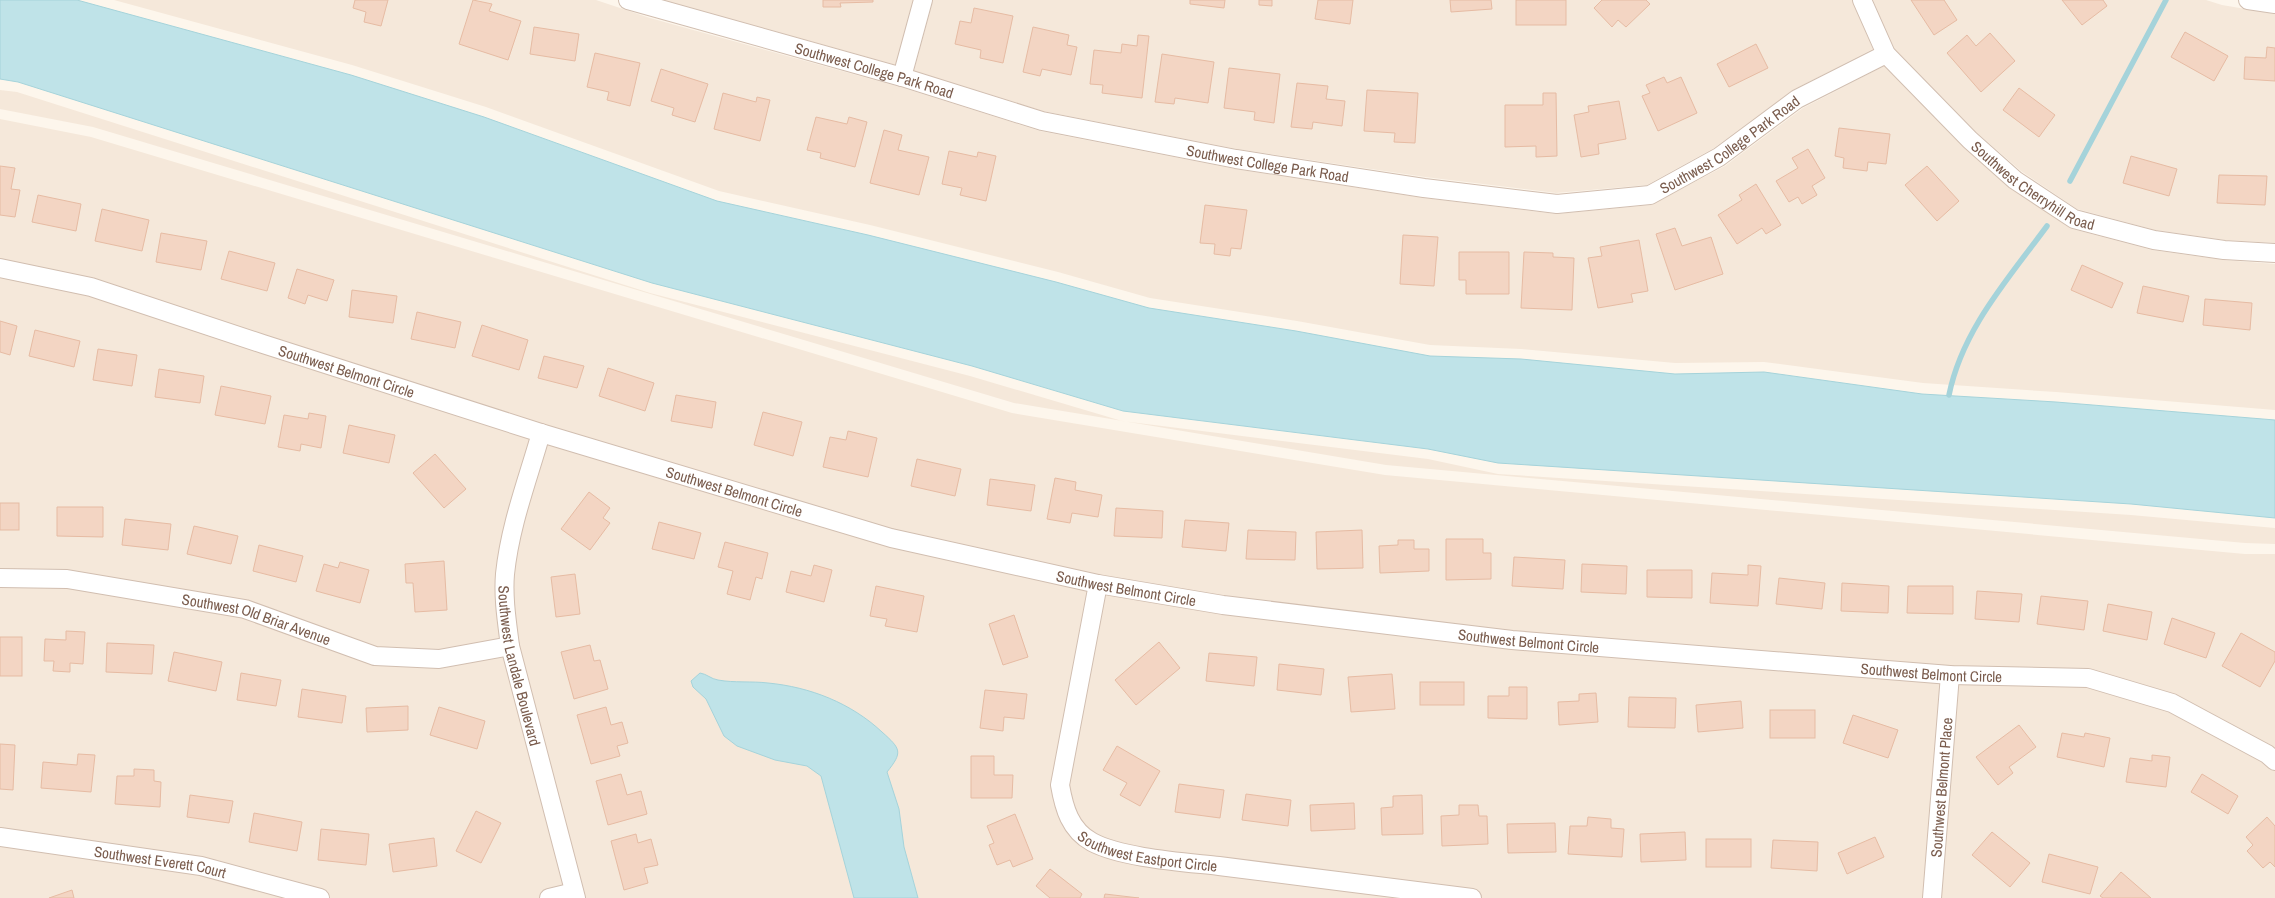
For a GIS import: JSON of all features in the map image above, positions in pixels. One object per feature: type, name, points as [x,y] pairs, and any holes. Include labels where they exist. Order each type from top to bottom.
[{"type":"street","name":"Southwest College Park Road","points":[[628,0],[902,78],[1042,121],[1216,155],[1424,188],[1557,204],[1650,195],[1719,157],[1797,99],[1886,54]]},
{"type":"street","points":[[902,78],[923,0]]},
{"type":"street","name":"Southwest Cherryhill Road","points":[[1862,0],[1886,54],[1970,140],[2009,174],[2074,219],[2154,240],[2224,250],[2275,253]]},
{"type":"street","points":[[2248,0],[2275,4]]},
{"type":"street","name":"Southwest Belmont Circle","points":[[0,268],[91,287],[263,344],[541,432],[892,538],[1098,584],[1223,605],[1512,640],[1950,676],[2088,678],[2172,703],[2268,754],[2275,761]]},
{"type":"street","name":"Southwest Landale Boulevard","points":[[541,432],[510,539],[505,584],[505,608],[510,646],[575,895]]},
{"type":"street","name":"Southwest Old Briar Avenue","points":[[0,578],[67,579],[245,609],[375,656],[439,659],[510,646]]},
{"type":"street","name":"Southwest Eastport Circle","points":[[1098,584],[1060,785],[1064,807],[1074,827],[1091,841],[1113,850],[1174,860],[1472,898]]},
{"type":"street","name":"Southwest Belmont Place","points":[[1932,898],[1950,676]]},
{"type":"street","name":"Southwest Everett Court","points":[[0,837],[201,866],[320,898]]},
{"type":"street","points":[[549,898],[575,895]]},
{"type":"shaded area","points":[[114,0],[596,0],[650,18],[900,87],[1040,131],[1235,169],[1424,198],[1556,214],[1651,205],[1725,166],[1803,108],[1884,66],[1964,147],[2010,188],[2072,229],[2152,250],[2224,260],[2275,264],[2275,410],[1923,383],[1764,362],[1675,363],[1521,349],[1430,345],[1297,321],[1150,298],[1058,272],[870,225],[719,191],[486,107],[352,65]]},
{"type":"shaded area","points":[[662,0],[913,0],[896,65]]},
{"type":"shaded area","points":[[933,0],[1852,0],[1873,49],[1793,90],[1714,148],[1647,185],[1556,193],[1425,177],[1237,149],[1043,111],[914,71]]},
{"type":"shaded area","points":[[1873,0],[2206,0],[2222,5],[2275,14],[2275,243],[2225,240],[2155,230],[2077,209],[2021,171],[1976,132],[1893,48]]},
{"type":"shaded area","points":[[0,90],[17,92],[650,293],[970,376],[1121,421],[1014,403],[93,127],[0,109]]},
{"type":"shaded area","points":[[0,119],[91,137],[1012,413],[1385,475],[2245,554],[2275,554],[2275,898],[0,898]]},
{"type":"shaded area","points":[[1126,421],[1428,459],[1498,474],[2131,515],[2275,528],[2275,544],[2245,543],[1386,465]]},
{"type":"water","points":[[0,0],[77,0],[351,75],[484,117],[717,201],[868,235],[1056,282],[1149,308],[1296,331],[1430,356],[1521,359],[1675,374],[1764,372],[1922,394],[2056,402],[2275,420],[2275,518],[2131,504],[1498,463],[1428,449],[1123,411],[972,366],[652,283],[18,82],[0,79]]},
{"type":"water","points":[[700,673],[718,680],[784,685],[829,698],[870,722],[893,743],[898,751],[896,760],[887,772],[899,809],[904,847],[918,898],[854,898],[821,776],[807,766],[775,760],[737,746],[724,736],[706,699],[693,687],[691,681]]},
{"type":"building","points":[[355,0],[388,0],[381,26],[364,22],[366,12],[353,8]]},
{"type":"building","points":[[473,0],[492,4],[489,11],[521,21],[508,60],[459,44]]},
{"type":"building","points":[[823,0],[873,0],[873,2],[840,3],[841,7],[823,7]]},
{"type":"building","points":[[1190,0],[1225,0],[1224,8],[1190,4]]},
{"type":"building","points":[[1259,0],[1272,0],[1272,6],[1259,5]]},
{"type":"building","points":[[1318,0],[1353,0],[1350,24],[1315,19]]},
{"type":"building","points":[[1450,0],[1491,0],[1492,9],[1451,12]]},
{"type":"building","points":[[1516,0],[1566,0],[1566,25],[1516,25]]},
{"type":"building","points":[[1602,0],[1646,0],[1650,4],[1626,27],[1618,20],[1612,27],[1594,8]]},
{"type":"building","points":[[1911,0],[1944,0],[1957,20],[1934,35]]},
{"type":"building","points":[[2062,0],[2103,0],[2107,6],[2082,25]]},
{"type":"building","points":[[974,8],[1013,16],[1003,63],[980,58],[981,50],[955,44],[960,21],[971,23]]},
{"type":"building","points":[[534,27],[579,34],[575,61],[530,54]]},
{"type":"building","points":[[1033,27],[1069,35],[1067,45],[1077,47],[1071,75],[1042,69],[1040,76],[1023,72]]},
{"type":"building","points":[[2185,32],[2228,56],[2214,81],[2171,57]]},
{"type":"building","points":[[1990,33],[2015,61],[1981,92],[1947,53],[1967,35],[1976,46]]},
{"type":"building","points":[[1138,35],[1149,36],[1142,98],[1102,93],[1103,85],[1090,84],[1094,50],[1121,53],[1122,44],[1137,46]]},
{"type":"building","points":[[1756,44],[1768,68],[1729,87],[1717,64]]},
{"type":"building","points":[[2267,47],[2275,48],[2275,81],[2244,79],[2245,57],[2266,58]]},
{"type":"building","points":[[595,53],[640,63],[630,106],[607,100],[609,92],[587,87]]},
{"type":"building","points":[[1162,54],[1214,62],[1208,103],[1175,98],[1174,104],[1155,102]]},
{"type":"building","points":[[1229,68],[1280,74],[1274,123],[1254,120],[1255,112],[1224,108]]},
{"type":"building","points":[[661,69],[708,84],[695,122],[672,115],[674,108],[651,101]]},
{"type":"building","points":[[1664,77],[1667,83],[1681,77],[1697,113],[1658,131],[1642,96],[1650,93],[1646,85]]},
{"type":"building","points":[[1297,83],[1328,86],[1326,99],[1345,101],[1342,126],[1313,122],[1312,129],[1291,127]]},
{"type":"building","points":[[2019,88],[2055,115],[2039,137],[2003,110]]},
{"type":"building","points":[[1367,90],[1418,93],[1415,143],[1394,142],[1395,133],[1364,131]]},
{"type":"building","points":[[723,93],[756,102],[757,97],[770,100],[760,141],[714,129]]},
{"type":"building","points":[[1543,93],[1556,93],[1557,156],[1536,157],[1536,146],[1505,147],[1505,105],[1543,105]]},
{"type":"building","points":[[1619,101],[1626,139],[1598,144],[1599,154],[1581,157],[1574,115],[1589,112],[1588,106]]},
{"type":"building","points":[[816,117],[847,124],[849,117],[867,122],[855,167],[820,158],[821,153],[807,150]]},
{"type":"building","points":[[1839,128],[1890,134],[1886,164],[1868,162],[1867,171],[1843,168],[1844,158],[1835,156]]},
{"type":"building","points":[[884,130],[902,135],[898,150],[929,157],[919,195],[870,183]]},
{"type":"building","points":[[1808,149],[1825,178],[1812,186],[1817,195],[1802,204],[1798,197],[1789,202],[1776,181],[1798,168],[1792,158]]},
{"type":"building","points":[[949,151],[977,157],[978,152],[996,156],[986,201],[960,195],[962,188],[942,184]]},
{"type":"building","points":[[2131,156],[2177,169],[2169,196],[2123,183]]},
{"type":"building","points":[[0,166],[15,168],[11,189],[20,190],[15,217],[0,215]]},
{"type":"building","points":[[1927,166],[1959,201],[1937,221],[1905,185]]},
{"type":"building","points":[[2219,175],[2267,176],[2265,205],[2217,203]]},
{"type":"building","points":[[1756,184],[1781,225],[1766,234],[1762,228],[1737,244],[1718,215],[1742,200],[1739,195]]},
{"type":"building","points":[[38,195],[81,204],[76,231],[32,222]]},
{"type":"building","points":[[1205,205],[1247,210],[1241,249],[1231,248],[1230,256],[1214,254],[1215,244],[1200,243]]},
{"type":"building","points":[[102,209],[149,220],[142,251],[95,241]]},
{"type":"building","points":[[1675,228],[1682,246],[1711,237],[1723,274],[1675,290],[1656,234]]},
{"type":"building","points":[[161,233],[207,241],[201,270],[156,262]]},
{"type":"building","points":[[1403,235],[1438,237],[1434,286],[1400,284]]},
{"type":"building","points":[[1639,240],[1648,291],[1631,294],[1633,302],[1598,308],[1588,258],[1602,256],[1600,247]]},
{"type":"building","points":[[229,251],[275,263],[267,291],[221,279]]},
{"type":"building","points":[[1459,252],[1509,252],[1509,294],[1466,294],[1466,280],[1459,280]]},
{"type":"building","points":[[1524,252],[1553,253],[1553,257],[1574,258],[1572,310],[1521,308]]},
{"type":"building","points":[[2082,265],[2123,283],[2112,308],[2071,290]]},
{"type":"building","points":[[297,269],[334,280],[327,301],[308,295],[305,304],[288,298]]},
{"type":"building","points":[[2143,286],[2189,296],[2183,322],[2137,313]]},
{"type":"building","points":[[352,290],[397,296],[393,323],[349,317]]},
{"type":"building","points":[[2205,299],[2252,303],[2250,330],[2203,325]]},
{"type":"building","points":[[417,312],[461,322],[455,348],[411,339]]},
{"type":"building","points":[[0,321],[17,326],[10,355],[0,352]]},
{"type":"building","points":[[482,325],[528,340],[519,370],[472,356]]},
{"type":"building","points":[[35,330],[80,341],[74,367],[29,356]]},
{"type":"building","points":[[98,349],[137,355],[132,386],[93,380]]},
{"type":"building","points":[[544,356],[584,366],[577,388],[538,378]]},
{"type":"building","points":[[608,368],[654,383],[645,411],[599,396]]},
{"type":"building","points":[[159,369],[204,376],[200,403],[155,397]]},
{"type":"building","points":[[221,386],[271,396],[265,424],[215,415]]},
{"type":"building","points":[[676,395],[716,402],[712,428],[671,421]]},
{"type":"building","points":[[763,412],[802,422],[793,456],[754,445]]},
{"type":"building","points":[[309,413],[326,416],[321,448],[301,444],[300,451],[278,447],[284,415],[308,419]]},
{"type":"building","points":[[349,425],[395,435],[389,463],[343,453]]},
{"type":"building","points":[[848,431],[877,438],[868,477],[823,467],[830,437],[846,440]]},
{"type":"building","points":[[435,454],[466,489],[444,508],[413,473]]},
{"type":"building","points":[[917,459],[961,469],[955,496],[911,486]]},
{"type":"building","points":[[1055,478],[1076,482],[1075,490],[1102,495],[1098,517],[1072,513],[1070,523],[1047,519]]},
{"type":"building","points":[[990,479],[1035,485],[1031,511],[987,505]]},
{"type":"building","points":[[589,492],[610,508],[603,518],[610,523],[590,550],[561,529]]},
{"type":"building","points":[[0,503],[19,503],[19,530],[0,530]]},
{"type":"building","points":[[57,507],[103,507],[103,537],[57,536]]},
{"type":"building","points":[[1116,508],[1163,511],[1162,538],[1114,536]]},
{"type":"building","points":[[125,519],[171,524],[168,550],[122,545]]},
{"type":"building","points":[[1185,520],[1229,523],[1226,551],[1182,547]]},
{"type":"building","points":[[659,522],[701,533],[694,559],[652,549]]},
{"type":"building","points":[[194,526],[238,536],[231,564],[187,554]]},
{"type":"building","points":[[1248,530],[1296,532],[1295,560],[1246,559]]},
{"type":"building","points":[[1362,530],[1363,568],[1317,569],[1316,532]]},
{"type":"building","points":[[1446,539],[1483,539],[1483,553],[1491,553],[1491,579],[1446,580]]},
{"type":"building","points":[[1398,540],[1414,540],[1414,549],[1429,549],[1429,571],[1380,573],[1379,546],[1398,545]]},
{"type":"building","points":[[725,542],[768,553],[762,579],[756,577],[750,600],[727,594],[733,571],[718,567]]},
{"type":"building","points":[[259,545],[303,556],[296,582],[253,571]]},
{"type":"building","points":[[1514,557],[1565,560],[1563,589],[1512,586]]},
{"type":"building","points":[[444,561],[447,610],[415,612],[413,583],[406,583],[405,564]]},
{"type":"building","points":[[340,562],[369,570],[360,603],[316,591],[324,564],[338,568]]},
{"type":"building","points":[[1582,564],[1627,566],[1626,594],[1581,592]]},
{"type":"building","points":[[814,565],[832,570],[824,602],[786,592],[791,571],[811,576]]},
{"type":"building","points":[[1748,565],[1761,566],[1758,606],[1710,603],[1712,573],[1748,575]]},
{"type":"building","points":[[1647,570],[1692,570],[1692,598],[1647,597]]},
{"type":"building","points":[[575,574],[580,614],[556,617],[551,577]]},
{"type":"building","points":[[1779,578],[1825,583],[1822,609],[1776,604]]},
{"type":"building","points":[[1842,583],[1889,586],[1888,613],[1841,611]]},
{"type":"building","points":[[876,586],[924,596],[917,632],[885,626],[887,619],[870,616]]},
{"type":"building","points":[[1908,586],[1953,586],[1953,614],[1907,613]]},
{"type":"building","points":[[1977,591],[2022,594],[2019,622],[1975,619]]},
{"type":"building","points":[[2041,596],[2088,601],[2084,630],[2037,624]]},
{"type":"building","points":[[2108,604],[2152,612],[2147,640],[2103,631]]},
{"type":"building","points":[[1014,615],[1028,657],[1003,665],[989,624]]},
{"type":"building","points":[[2172,618],[2215,633],[2206,658],[2164,644]]},
{"type":"building","points":[[66,631],[85,632],[83,664],[70,663],[70,672],[53,671],[54,661],[44,661],[45,639],[66,640]]},
{"type":"building","points":[[2241,633],[2275,652],[2275,661],[2260,687],[2222,666]]},
{"type":"building","points":[[0,637],[22,637],[22,676],[0,676]]},
{"type":"building","points":[[1159,642],[1180,668],[1136,705],[1115,680]]},
{"type":"building","points":[[107,643],[154,645],[152,674],[106,672]]},
{"type":"building","points":[[590,645],[594,661],[600,660],[608,689],[574,699],[561,652]]},
{"type":"building","points":[[174,652],[222,662],[216,691],[168,681]]},
{"type":"building","points":[[1209,653],[1257,657],[1254,686],[1206,681]]},
{"type":"building","points":[[1279,664],[1324,669],[1321,695],[1277,690]]},
{"type":"building","points":[[241,673],[281,680],[276,706],[237,700]]},
{"type":"building","points":[[1392,674],[1395,709],[1351,712],[1348,677]]},
{"type":"building","points":[[1420,682],[1464,682],[1464,705],[1420,705]]},
{"type":"building","points":[[1509,687],[1527,687],[1527,719],[1488,718],[1488,696],[1509,696]]},
{"type":"building","points":[[302,689],[346,696],[342,723],[298,717]]},
{"type":"building","points":[[985,690],[1027,694],[1024,719],[1004,717],[1003,731],[980,728]]},
{"type":"building","points":[[1596,693],[1598,722],[1559,725],[1558,702],[1579,701],[1579,694]]},
{"type":"building","points":[[1629,697],[1676,698],[1675,728],[1628,727]]},
{"type":"building","points":[[1741,701],[1743,728],[1698,732],[1696,705]]},
{"type":"building","points":[[408,706],[408,730],[367,732],[366,708]]},
{"type":"building","points":[[439,707],[485,721],[477,749],[430,735]]},
{"type":"building","points":[[606,707],[611,725],[622,722],[628,743],[617,746],[620,756],[591,764],[577,715]]},
{"type":"building","points":[[1770,710],[1815,710],[1815,738],[1770,738]]},
{"type":"building","points":[[1853,715],[1898,730],[1888,758],[1843,743]]},
{"type":"building","points":[[2019,725],[2036,747],[2009,767],[2013,773],[1998,785],[1976,757]]},
{"type":"building","points":[[2062,733],[2084,737],[2085,733],[2110,738],[2104,767],[2057,757]]},
{"type":"building","points":[[0,744],[15,745],[13,790],[0,789]]},
{"type":"building","points":[[1117,746],[1160,771],[1140,806],[1120,795],[1127,783],[1103,770]]},
{"type":"building","points":[[78,754],[95,755],[91,792],[41,788],[43,762],[77,765]]},
{"type":"building","points":[[2152,755],[2170,757],[2166,787],[2126,782],[2130,758],[2152,761]]},
{"type":"building","points":[[971,756],[994,756],[994,775],[1013,775],[1012,798],[971,798]]},
{"type":"building","points":[[134,769],[154,770],[154,781],[161,782],[160,807],[115,804],[117,776],[134,776]]},
{"type":"building","points":[[621,774],[627,795],[641,791],[647,814],[608,825],[596,781]]},
{"type":"building","points":[[2202,774],[2238,796],[2228,814],[2191,792]]},
{"type":"building","points":[[1179,784],[1224,790],[1220,818],[1175,812]]},
{"type":"building","points":[[1246,794],[1291,800],[1288,826],[1242,820]]},
{"type":"building","points":[[190,795],[233,801],[229,823],[187,817]]},
{"type":"building","points":[[1422,795],[1423,834],[1382,835],[1381,808],[1393,807],[1393,796]]},
{"type":"building","points":[[1354,803],[1355,829],[1311,831],[1310,805]]},
{"type":"building","points":[[1459,805],[1478,805],[1479,816],[1487,816],[1488,844],[1442,846],[1441,816],[1459,815]]},
{"type":"building","points":[[476,811],[501,823],[481,863],[456,851]]},
{"type":"building","points":[[254,813],[302,822],[297,851],[249,842]]},
{"type":"building","points":[[1015,814],[1033,859],[1013,867],[1010,860],[997,865],[989,845],[994,843],[987,826]]},
{"type":"building","points":[[1588,817],[1611,819],[1611,828],[1624,829],[1622,857],[1568,854],[1570,826],[1587,826]]},
{"type":"building","points":[[2267,817],[2275,826],[2275,867],[2270,862],[2263,868],[2247,851],[2253,845],[2246,837]]},
{"type":"building","points":[[1555,823],[1556,852],[1508,853],[1507,824]]},
{"type":"building","points":[[321,829],[369,834],[366,865],[318,860]]},
{"type":"building","points":[[1685,832],[1686,860],[1641,862],[1640,834]]},
{"type":"building","points":[[1992,832],[2030,863],[2010,887],[1972,855]]},
{"type":"building","points":[[636,834],[638,843],[651,839],[658,865],[644,868],[648,883],[624,890],[611,841]]},
{"type":"building","points":[[1875,837],[1884,857],[1847,874],[1838,853]]},
{"type":"building","points":[[434,838],[437,866],[393,872],[389,844]]},
{"type":"building","points":[[1706,839],[1751,839],[1751,867],[1706,867]]},
{"type":"building","points":[[1773,840],[1818,842],[1817,871],[1771,868]]},
{"type":"building","points":[[2049,854],[2098,867],[2090,894],[2042,882]]},
{"type":"building","points":[[1050,869],[1082,894],[1080,898],[1050,898],[1036,886]]},
{"type":"building","points":[[2121,872],[2151,898],[2103,898],[2100,896]]},
{"type":"building","points":[[72,890],[74,898],[49,898]]},
{"type":"building","points":[[1105,894],[1139,898],[1104,898]]},
{"type":"waterway","points":[[2070,181],[2166,0]]},
{"type":"waterway","points":[[1949,395],[1955,371],[1975,327],[2002,286],[2047,226]]}]
